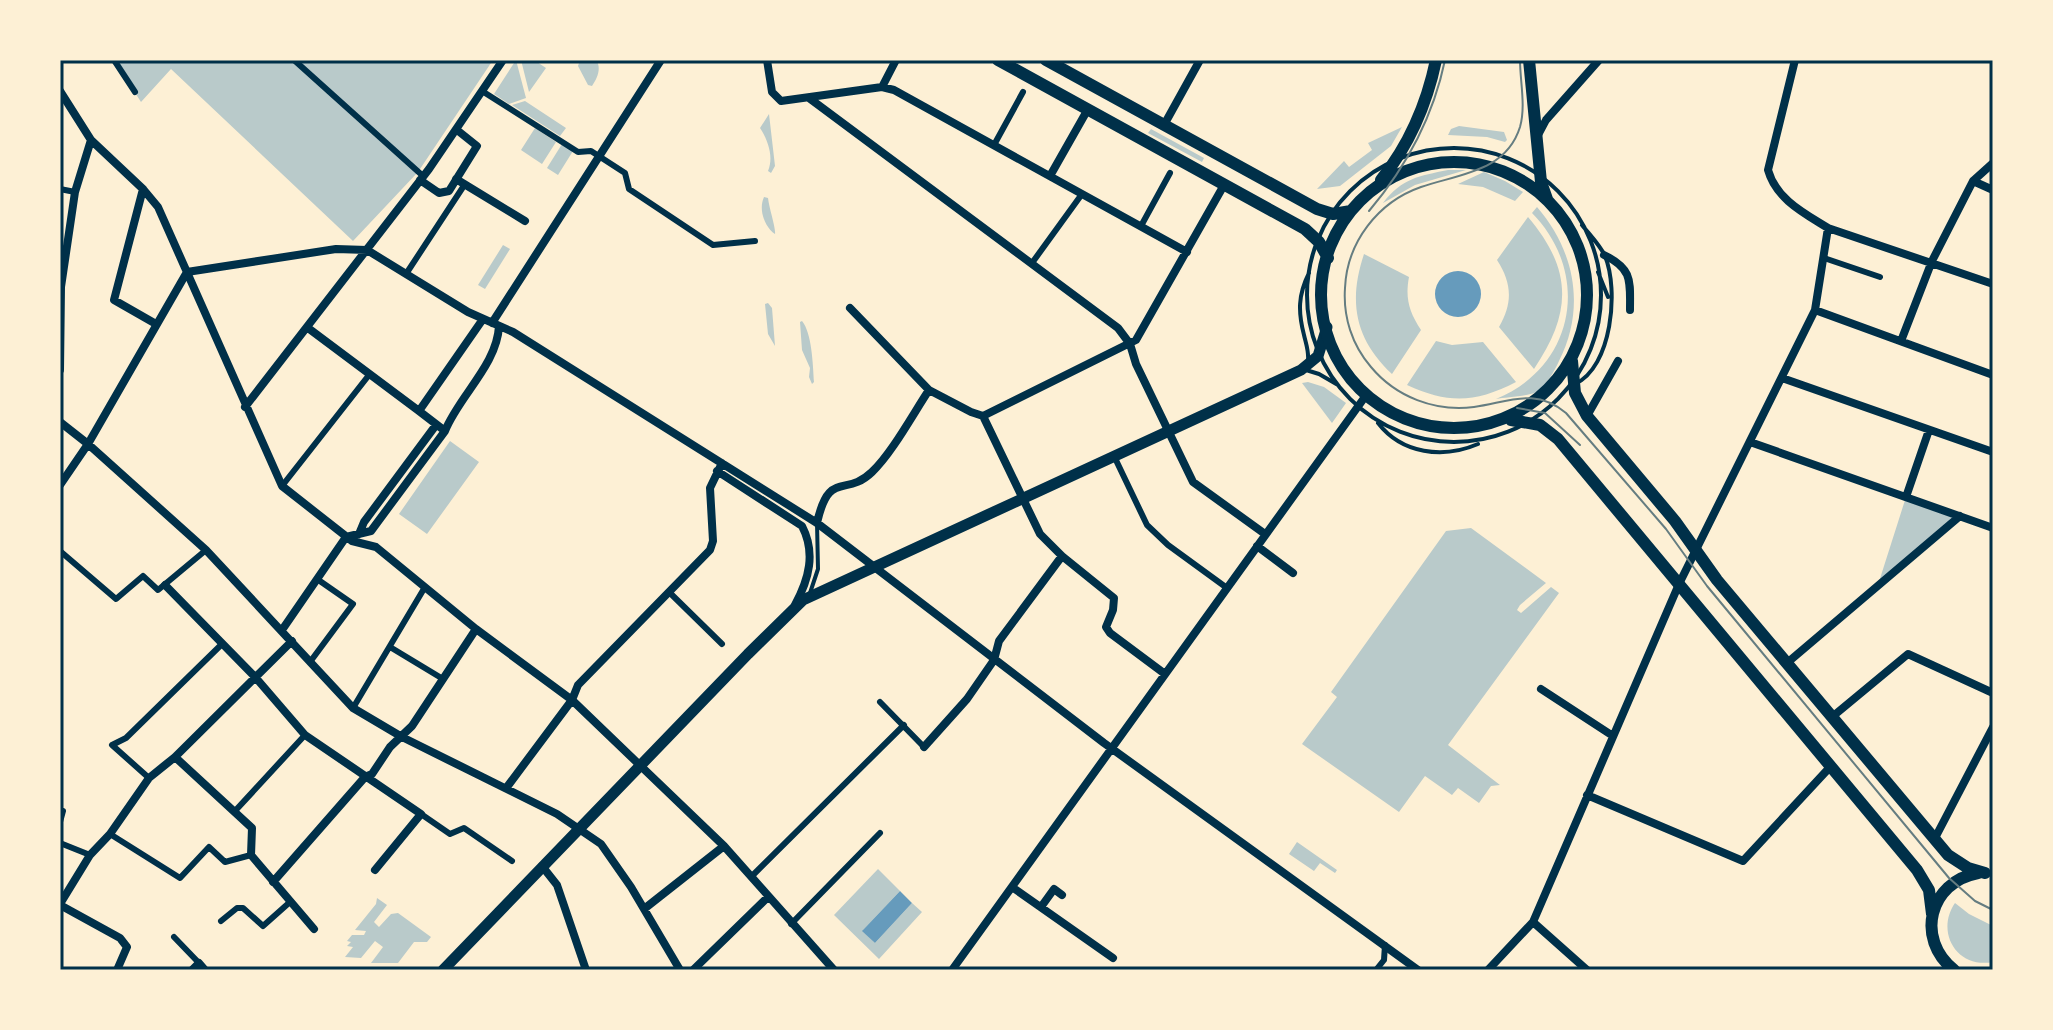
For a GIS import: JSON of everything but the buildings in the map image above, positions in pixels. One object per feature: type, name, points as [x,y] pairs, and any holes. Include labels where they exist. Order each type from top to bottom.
[{"type":"main road","points":[[998,60],[1305,229],[1319,241],[1328,258]]},
{"type":"main road","points":[[1046,60],[1317,209],[1332,213],[1352,211]]},
{"type":"main road","points":[[1436,60],[1420,113],[1398,157],[1352,211],[1335,238],[1328,258],[1323,292],[1327,327],[1340,360],[1367,394],[1394,413],[1433,427],[1475,428],[1509,421],[1547,396],[1564,373],[1583,321],[1583,279],[1576,251],[1547,198],[1541,176],[1529,60]]},
{"type":"main road","points":[[1373,189],[1418,165],[1446,160],[1474,160],[1497,166],[1522,179],[1556,214]]},
{"type":"main road","points":[[443,970],[792,609],[807,598],[1300,370],[1314,361],[1327,327]]},
{"type":"main road","points":[[1572,356],[1573,385],[1587,416],[1675,521],[1695,550],[1934,840],[1955,861],[1989,873]]},
{"type":"main road","points":[[1509,421],[1535,423],[1554,434],[1922,877],[1930,896],[1934,946],[1951,969]]},
{"type":"main road","points":[[1932,914],[1940,895],[1953,882],[1966,876],[1989,873]]},
{"type":"street","points":[[114,60],[135,92]]},
{"type":"street","points":[[294,60],[442,194],[461,182]]},
{"type":"street","points":[[245,407],[422,178],[503,60]]},
{"type":"street","points":[[282,630],[346,537],[371,531],[445,431],[450,418],[495,349],[496,324],[661,60]]},
{"type":"street","points":[[767,60],[771,86],[778,99],[785,101],[882,87],[894,90],[1187,252]]},
{"type":"street","points":[[882,87],[896,60]]},
{"type":"street","points":[[1019,60],[1032,79]]},
{"type":"street","points":[[1164,125],[1200,60]]},
{"type":"street","points":[[1537,137],[1546,120],[1599,60]]},
{"type":"street","points":[[1795,60],[1768,170],[1773,187],[1796,208],[1828,228],[1993,284]]},
{"type":"street","points":[[60,91],[91,140],[158,207],[282,486],[352,541],[376,547],[476,629],[572,700],[724,846],[834,970]]},
{"type":"street","points":[[482,91],[578,152],[591,151],[625,173],[629,189],[713,245],[755,241]]},
{"type":"street","points":[[994,145],[1023,92]]},
{"type":"street","points":[[809,98],[1118,328],[1130,344],[1136,364],[1193,482],[1265,534]]},
{"type":"street","points":[[1050,176],[1088,109]]},
{"type":"street","points":[[406,274],[461,182],[477,146],[457,130]]},
{"type":"street","points":[[60,370],[60,286],[75,192],[91,140]]},
{"type":"street","points":[[1901,341],[1932,261],[1973,181],[1993,163]]},
{"type":"street","points":[[1141,226],[1170,173]]},
{"type":"street","points":[[1973,181],[1993,190]]},
{"type":"street","points":[[461,182],[525,221]]},
{"type":"street","points":[[850,308],[929,390],[983,416],[1130,344],[1141,334],[1224,185]]},
{"type":"street","points":[[60,189],[75,192]]},
{"type":"street","points":[[143,189],[114,300],[156,324]]},
{"type":"street","points":[[1032,263],[1082,194]]},
{"type":"street","points":[[1488,970],[1533,922],[1679,584],[1815,310],[1828,228]]},
{"type":"street","points":[[187,272],[336,249],[367,250],[496,324],[804,521],[817,523],[1112,748],[1418,970]]},
{"type":"street","points":[[336,249],[350,258],[351,272]]},
{"type":"street","points":[[1604,255],[1622,265],[1628,273],[1630,310]]},
{"type":"street","points":[[1824,258],[1880,277]]},
{"type":"street","points":[[60,485],[88,444],[187,272]]},
{"type":"street","points":[[1815,310],[1993,375]]},
{"type":"street","points":[[419,411],[483,319]]},
{"type":"street","points":[[308,328],[445,431]]},
{"type":"street","points":[[1587,416],[1618,361]]},
{"type":"street","points":[[282,486],[369,375]]},
{"type":"street","points":[[1782,378],[1993,452]]},
{"type":"street","points":[[817,523],[824,499],[830,491],[872,472],[929,390]]},
{"type":"street","points":[[952,970],[1367,394]]},
{"type":"street","points":[[983,416],[1038,532],[1114,598],[1106,627],[1110,633],[1165,674]]},
{"type":"street","points":[[60,422],[206,550],[353,708],[402,737],[507,787],[579,828],[605,848],[680,970]]},
{"type":"street","points":[[359,534],[364,522],[436,425]]},
{"type":"street","points":[[1906,497],[1929,430]]},
{"type":"street","points":[[1750,442],[1993,528]]},
{"type":"street","points":[[1114,456],[1147,525],[1168,545],[1227,588]]},
{"type":"street","points":[[507,787],[572,700],[578,685],[712,545],[710,488],[719,467]]},
{"type":"street","points":[[1787,663],[1960,516]]},
{"type":"street","points":[[792,609],[806,582],[810,566],[804,521]]},
{"type":"street","points":[[1257,546],[1293,573]]},
{"type":"street","points":[[60,551],[116,599],[143,576],[158,590],[206,550]]},
{"type":"street","points":[[880,702],[924,747],[960,708],[994,660],[999,641],[1062,556]]},
{"type":"street","points":[[310,662],[353,604],[317,579]]},
{"type":"street","points":[[165,585],[256,678],[305,735],[450,834],[464,828],[512,861]]},
{"type":"street","points":[[353,708],[425,587]]},
{"type":"street","points":[[669,592],[722,644]]},
{"type":"street","points":[[273,882],[365,777],[372,774],[390,747],[412,726],[476,629]]},
{"type":"street","points":[[117,970],[127,947],[120,938],[60,905],[90,855],[110,834],[149,778],[175,757],[292,641]]},
{"type":"street","points":[[149,778],[112,745],[126,738],[222,644]]},
{"type":"street","points":[[390,647],[443,679]]},
{"type":"street","points":[[1832,717],[1908,654],[1993,693]]},
{"type":"street","points":[[1541,689],[1613,736]]},
{"type":"street","points":[[752,876],[904,725]]},
{"type":"street","points":[[1934,840],[1993,727]]},
{"type":"street","points":[[235,811],[305,735]]},
{"type":"street","points":[[175,757],[252,828],[251,855],[314,929]]},
{"type":"street","points":[[1587,795],[1743,861],[1831,766]]},
{"type":"street","points":[[60,822],[63,811]]},
{"type":"street","points":[[375,870],[421,814]]},
{"type":"street","points":[[791,924],[880,833]]},
{"type":"street","points":[[110,834],[180,878],[209,847],[225,862],[251,855]]},
{"type":"street","points":[[60,843],[90,855]]},
{"type":"street","points":[[644,909],[724,846]]},
{"type":"street","points":[[542,866],[557,885],[586,970]]},
{"type":"street","points":[[1012,887],[1113,958]]},
{"type":"street","points":[[1041,907],[1054,889],[1062,895]]},
{"type":"street","points":[[693,970],[768,897]]},
{"type":"street","points":[[221,921],[237,908],[243,908],[263,926],[290,902]]},
{"type":"street","points":[[1533,922],[1587,970]]},
{"type":"street","points":[[174,937],[199,968]]},
{"type":"street","points":[[1376,970],[1384,960],[1385,945]]},
{"type":"lane","points":[[1483,441],[1453,453],[1429,451],[1397,441],[1345,392],[1319,374],[1300,370],[1309,354],[1299,298],[1332,213],[1359,181],[1398,157],[1429,148],[1476,146],[1504,154],[1541,176],[1604,255],[1609,275],[1610,302],[1605,341],[1589,376],[1573,385]]},
{"type":"lane","points":[[1567,205],[1583,232],[1610,302]]},
{"type":"lane","points":[[1375,418],[1401,432],[1430,441],[1461,443],[1507,437],[1535,423],[1557,406],[1573,385],[1589,353],[1597,323],[1598,292],[1593,259]]},
{"type":"lane","points":[[1312,267],[1309,307],[1320,351],[1345,392]]},
{"type":"lane","points":[[807,598],[818,569],[817,523]]},
{"type":"shaded area","points":[[114,60],[493,60],[418,172],[353,241],[171,69],[141,102]]},
{"type":"shaded area","points":[[516,60],[526,98],[509,104],[494,94]]},
{"type":"shaded area","points":[[521,60],[534,60],[546,68],[529,92]]},
{"type":"shaded area","points":[[580,60],[596,60],[598,63],[598,73],[592,86],[588,85],[578,66]]},
{"type":"shaded area","points":[[525,101],[566,128],[560,136],[512,105]]},
{"type":"shaded area","points":[[769,114],[775,166],[771,173],[768,171],[769,149],[760,128]]},
{"type":"shaded area","points":[[1459,126],[1504,132],[1507,140],[1448,135],[1451,129]]},
{"type":"shaded area","points":[[1402,127],[1391,146],[1340,186],[1317,189],[1344,161],[1349,167],[1372,150],[1368,143]]},
{"type":"shaded area","points":[[535,128],[556,142],[542,164],[521,150]]},
{"type":"shaded area","points":[[1151,129],[1204,158],[1202,162],[1148,133]]},
{"type":"shaded area","points":[[562,144],[573,151],[558,175],[547,168]]},
{"type":"shaded area","points":[[1448,170],[1466,170],[1415,185],[1383,203],[1404,183]]},
{"type":"shaded area","points":[[1484,172],[1523,192],[1515,201],[1483,187],[1458,184]]},
{"type":"shaded area","points":[[764,197],[768,198],[775,234],[764,218]]},
{"type":"shaded area","points":[[1537,207],[1550,224],[1568,261],[1574,301],[1572,321],[1559,361],[1541,388],[1535,393],[1496,399],[1523,384],[1544,364],[1558,341],[1566,316],[1568,290],[1563,263],[1551,237],[1532,213]]},
{"type":"shaded area","points":[[1528,217],[1553,255],[1562,292],[1555,329],[1534,369],[1499,327],[1507,310],[1509,293],[1506,277],[1497,260]]},
{"type":"shaded area","points":[[503,245],[510,249],[485,289],[478,285]]},
{"type":"shaded area","points":[[1364,254],[1409,277],[1409,305],[1421,330],[1392,374],[1370,347],[1358,319],[1356,288]]},
{"type":"shaded area","points":[[765,304],[772,308],[775,346],[768,334]]},
{"type":"shaded area","points":[[802,321],[811,350],[812,384],[810,368],[802,350]]},
{"type":"shaded area","points":[[1436,341],[1452,345],[1483,342],[1516,382],[1488,394],[1462,398],[1436,396],[1407,385]]},
{"type":"shaded area","points":[[1302,383],[1324,387],[1346,403],[1332,423]]},
{"type":"shaded area","points":[[450,441],[479,462],[427,534],[399,514]]},
{"type":"shaded area","points":[[1906,497],[1960,516],[1877,588]]},
{"type":"shaded area","points":[[1471,528],[1546,583],[1520,605],[1517,610],[1521,613],[1551,587],[1559,593],[1448,745],[1500,785],[1491,786],[1479,803],[1458,788],[1452,795],[1425,776],[1399,812],[1302,744],[1337,697],[1331,692],[1446,531]]},
{"type":"shaded area","points":[[1297,842],[1337,870],[1335,873],[1320,863],[1314,871],[1289,854]]},
{"type":"shaded area","points":[[878,869],[900,891],[863,930],[875,943],[912,903],[922,912],[879,959],[834,915]]},
{"type":"shaded area","points":[[377,898],[387,905],[374,922],[379,927],[391,914],[398,913],[431,937],[427,942],[414,942],[398,963],[371,963],[383,947],[375,941],[361,958],[345,957],[353,947],[347,946],[352,935],[364,935],[366,931],[355,930],[376,904]]},
{"type":"shaded area","points":[[1955,903],[1993,926],[1993,962],[1969,960],[1953,946],[1947,925]]},
{"type":"water","points":[[1458,271],[1474,278],[1481,294],[1474,310],[1458,317],[1442,310],[1435,294],[1442,278]]},
{"type":"water","points":[[900,891],[912,903],[875,943],[862,931]]},
{"type":"tram line","points":[[1369,211],[1395,177],[1417,140],[1433,102],[1445,60]]},
{"type":"tram line","points":[[1520,60],[1522,119],[1513,142],[1504,154],[1480,169],[1405,194],[1379,213],[1359,240],[1347,271],[1345,288],[1350,330],[1359,349],[1381,378],[1417,400],[1459,408],[1532,398],[1555,405],[1566,413],[1666,529],[1707,586],[1949,878],[1975,901],[1993,910]]},
{"type":"tram line","points":[[1517,408],[1545,413],[1580,445]]}]
